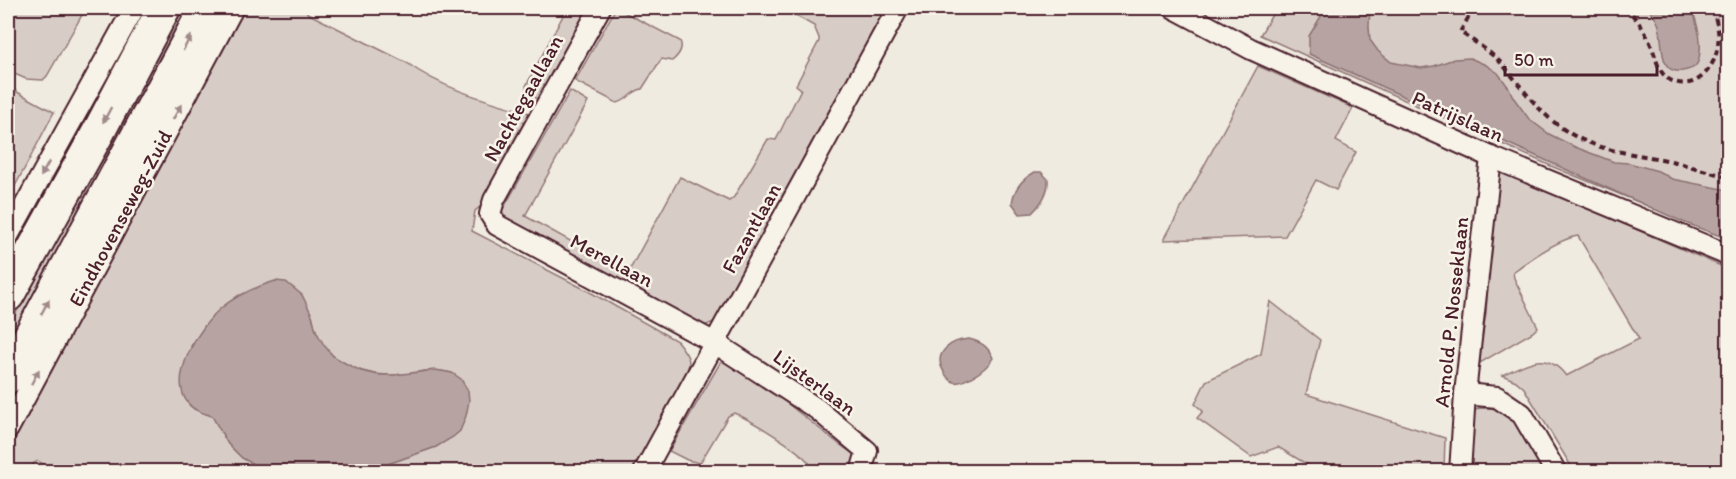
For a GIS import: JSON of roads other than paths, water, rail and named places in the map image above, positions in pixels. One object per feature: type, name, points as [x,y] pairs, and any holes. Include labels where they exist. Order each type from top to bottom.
[{"type":"main road","points":[[8,295],[164,8]]},
{"type":"main road","name":"Eindhovenseweg-Zuid","points":[[8,377],[206,8]]},
{"type":"street","points":[[8,236],[134,8]]},
{"type":"street","name":"Eindhovenseweg-Zuid","points":[[8,429],[233,8]]},
{"type":"street","name":"Nachtegaallaan","points":[[490,214],[494,200],[600,8]]},
{"type":"street","name":"Fazantlaan","points":[[644,471],[898,8]]},
{"type":"street","name":"Patrijslaan","points":[[1174,8],[1251,49],[1491,157],[1728,255]]},
{"type":"street","name":"Arnold P. Nosseklaan","points":[[1460,471],[1465,394],[1491,157]]},
{"type":"street","name":"Merellaan","points":[[490,214],[496,225],[715,343]]},
{"type":"street","name":"Lijsterlaan","points":[[715,343],[817,409],[867,451],[861,471]]},
{"type":"street","points":[[1465,394],[1497,397],[1522,414],[1556,471]]}]
